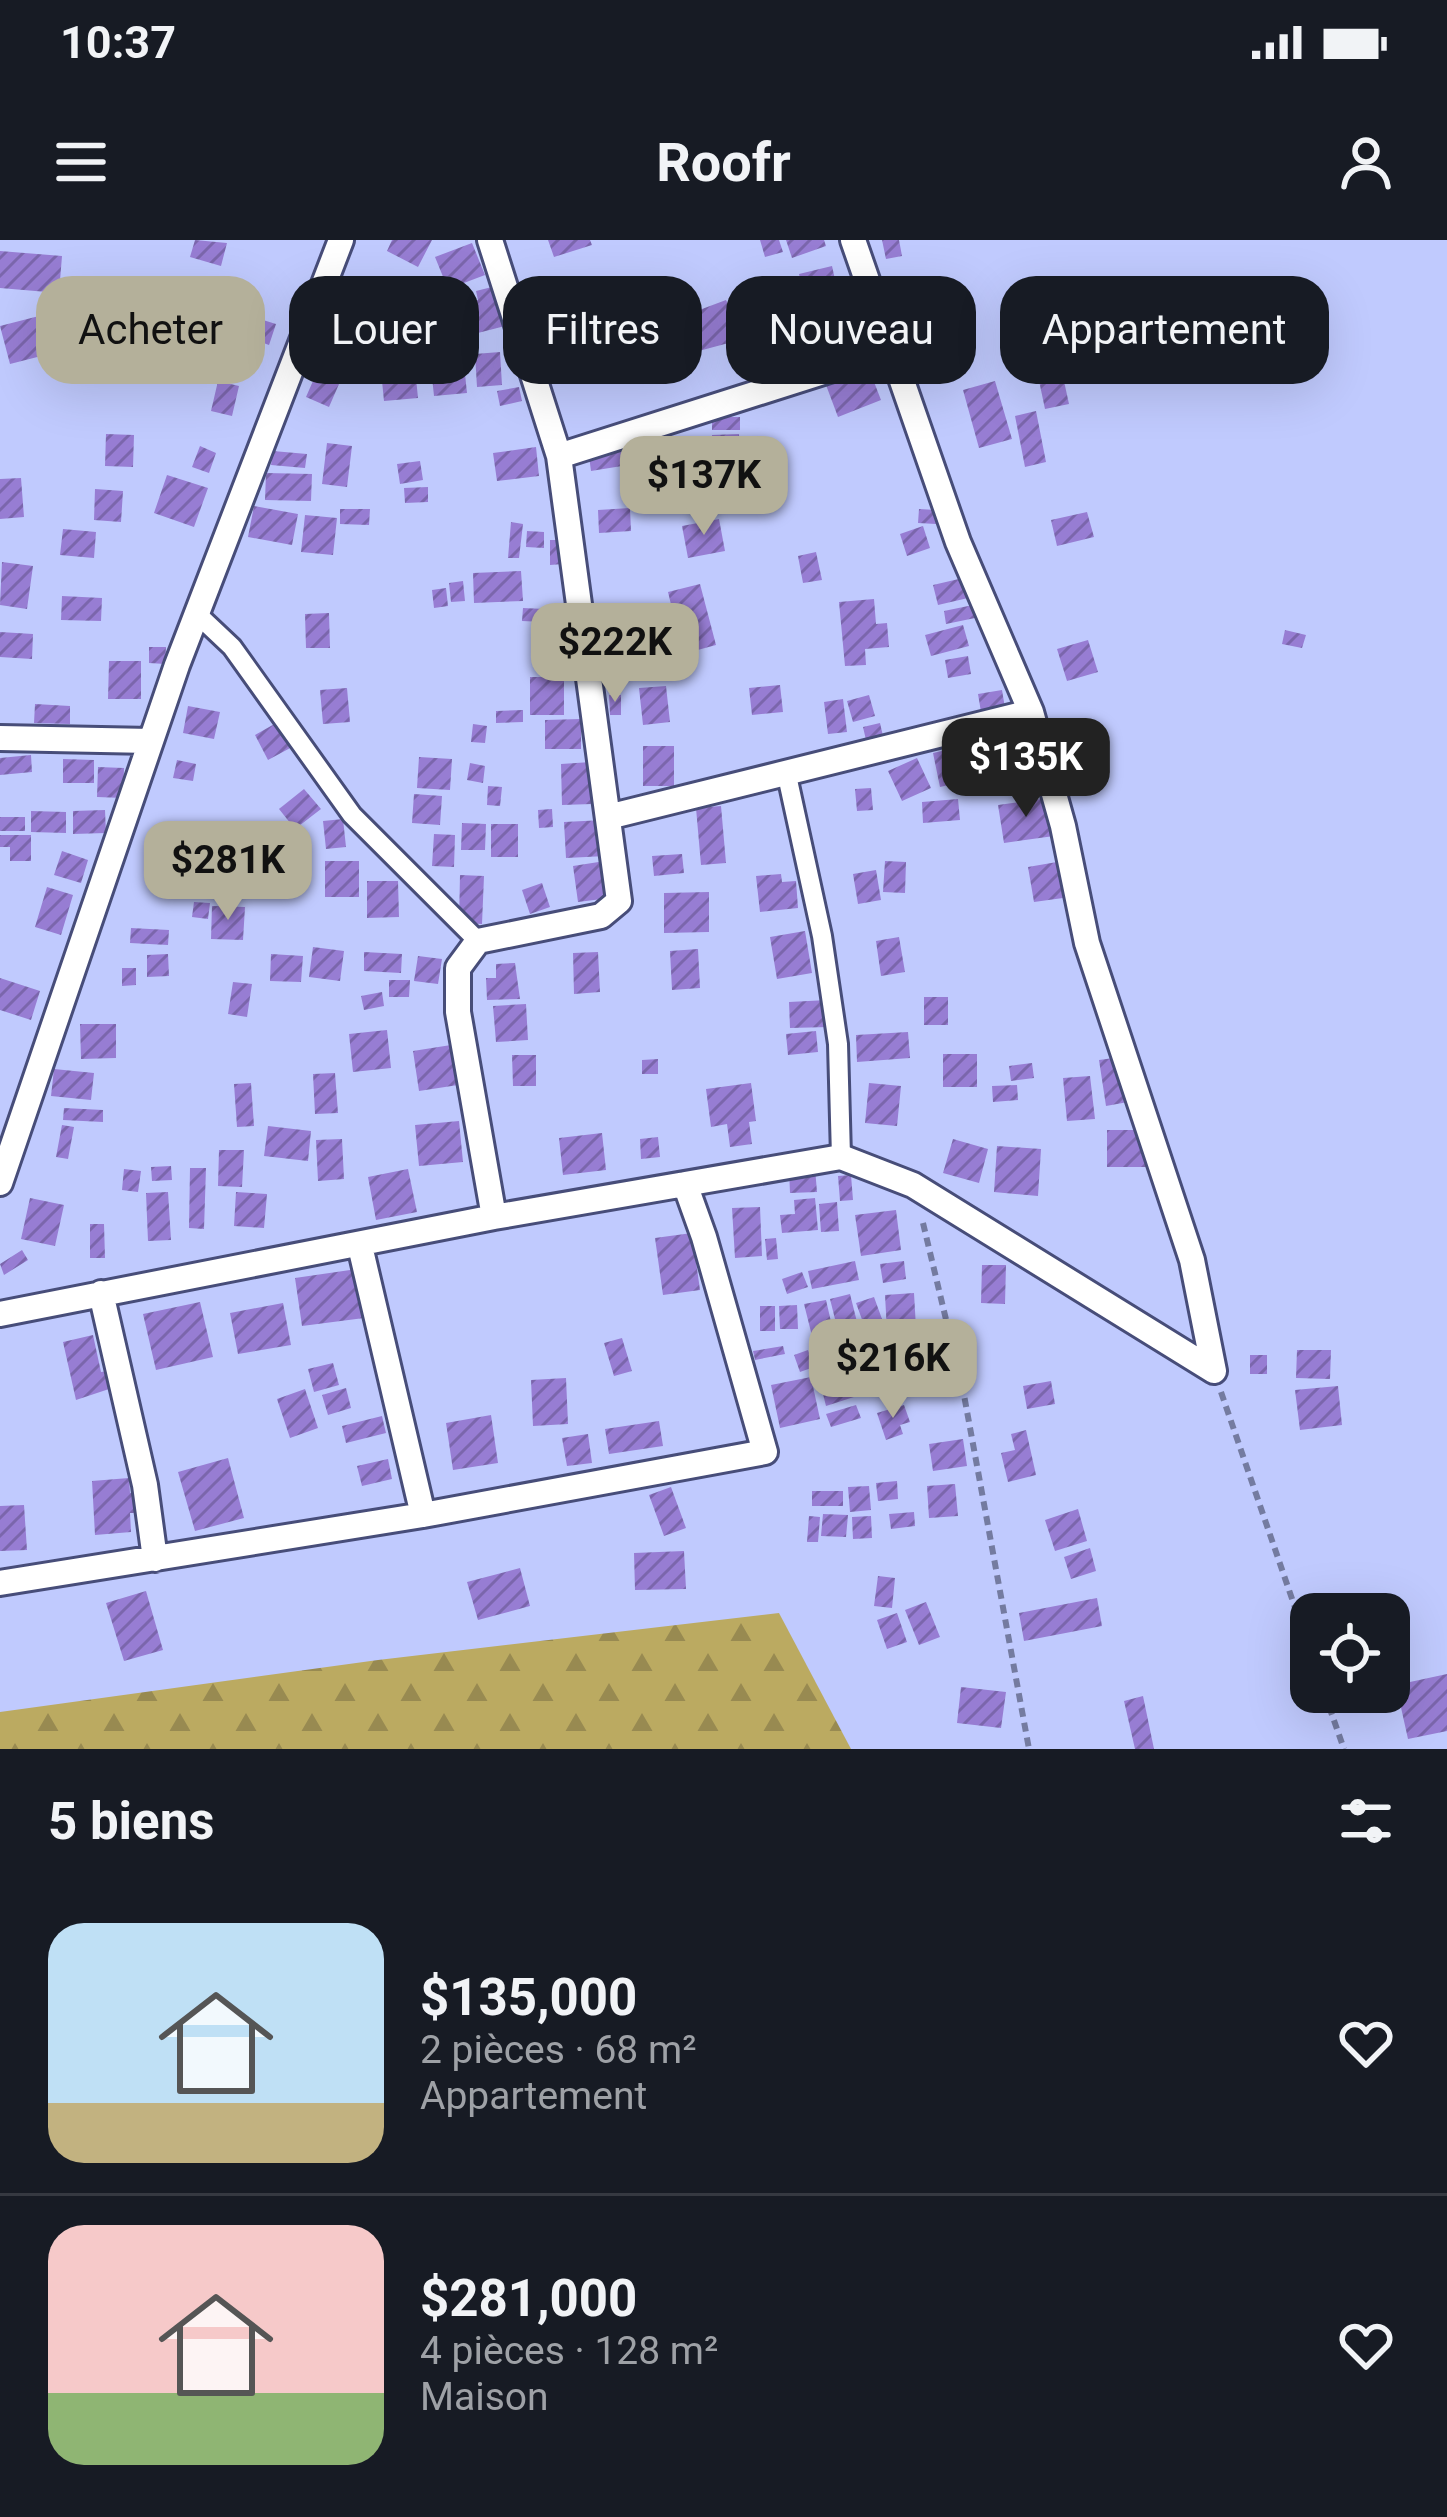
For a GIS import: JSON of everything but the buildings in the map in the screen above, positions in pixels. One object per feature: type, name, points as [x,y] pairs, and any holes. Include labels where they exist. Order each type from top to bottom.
[{"type":"street","points":[[0,1183],[197,614],[341,240]]},
{"type":"street","points":[[490,240],[559,456],[619,902],[601,916],[478,941],[458,968],[458,1012],[494,1217]]},
{"type":"street","points":[[853,240],[865,276]]},
{"type":"street","points":[[559,456],[785,384]]},
{"type":"street","points":[[901,384],[958,542],[1031,712],[1063,826],[1087,944],[1192,1260],[1214,1371]]},
{"type":"street","points":[[197,614],[232,647],[352,814],[478,941]]},
{"type":"street","points":[[608,817],[1031,712]]},
{"type":"street","points":[[0,738],[151,742]]},
{"type":"street","points":[[786,771],[832,1001],[841,1157]]},
{"type":"street","points":[[0,1314],[494,1217],[841,1157],[913,1185],[1214,1371]]},
{"type":"street","points":[[0,1583],[423,1515],[765,1452],[685,1184]]},
{"type":"street","points":[[360,1246],[423,1515]]},
{"type":"street","points":[[101,1293],[145,1484],[155,1559]]},
{"type":"path","points":[[913,1185],[964,1395],[1029,1749]]},
{"type":"path","points":[[1214,1371],[1290,1593]]},
{"type":"path","points":[[1331,1713],[1344,1749]]},
{"type":"green space","points":[[779,1613],[851,1749],[0,1749],[0,1712],[378,1660]]}]
